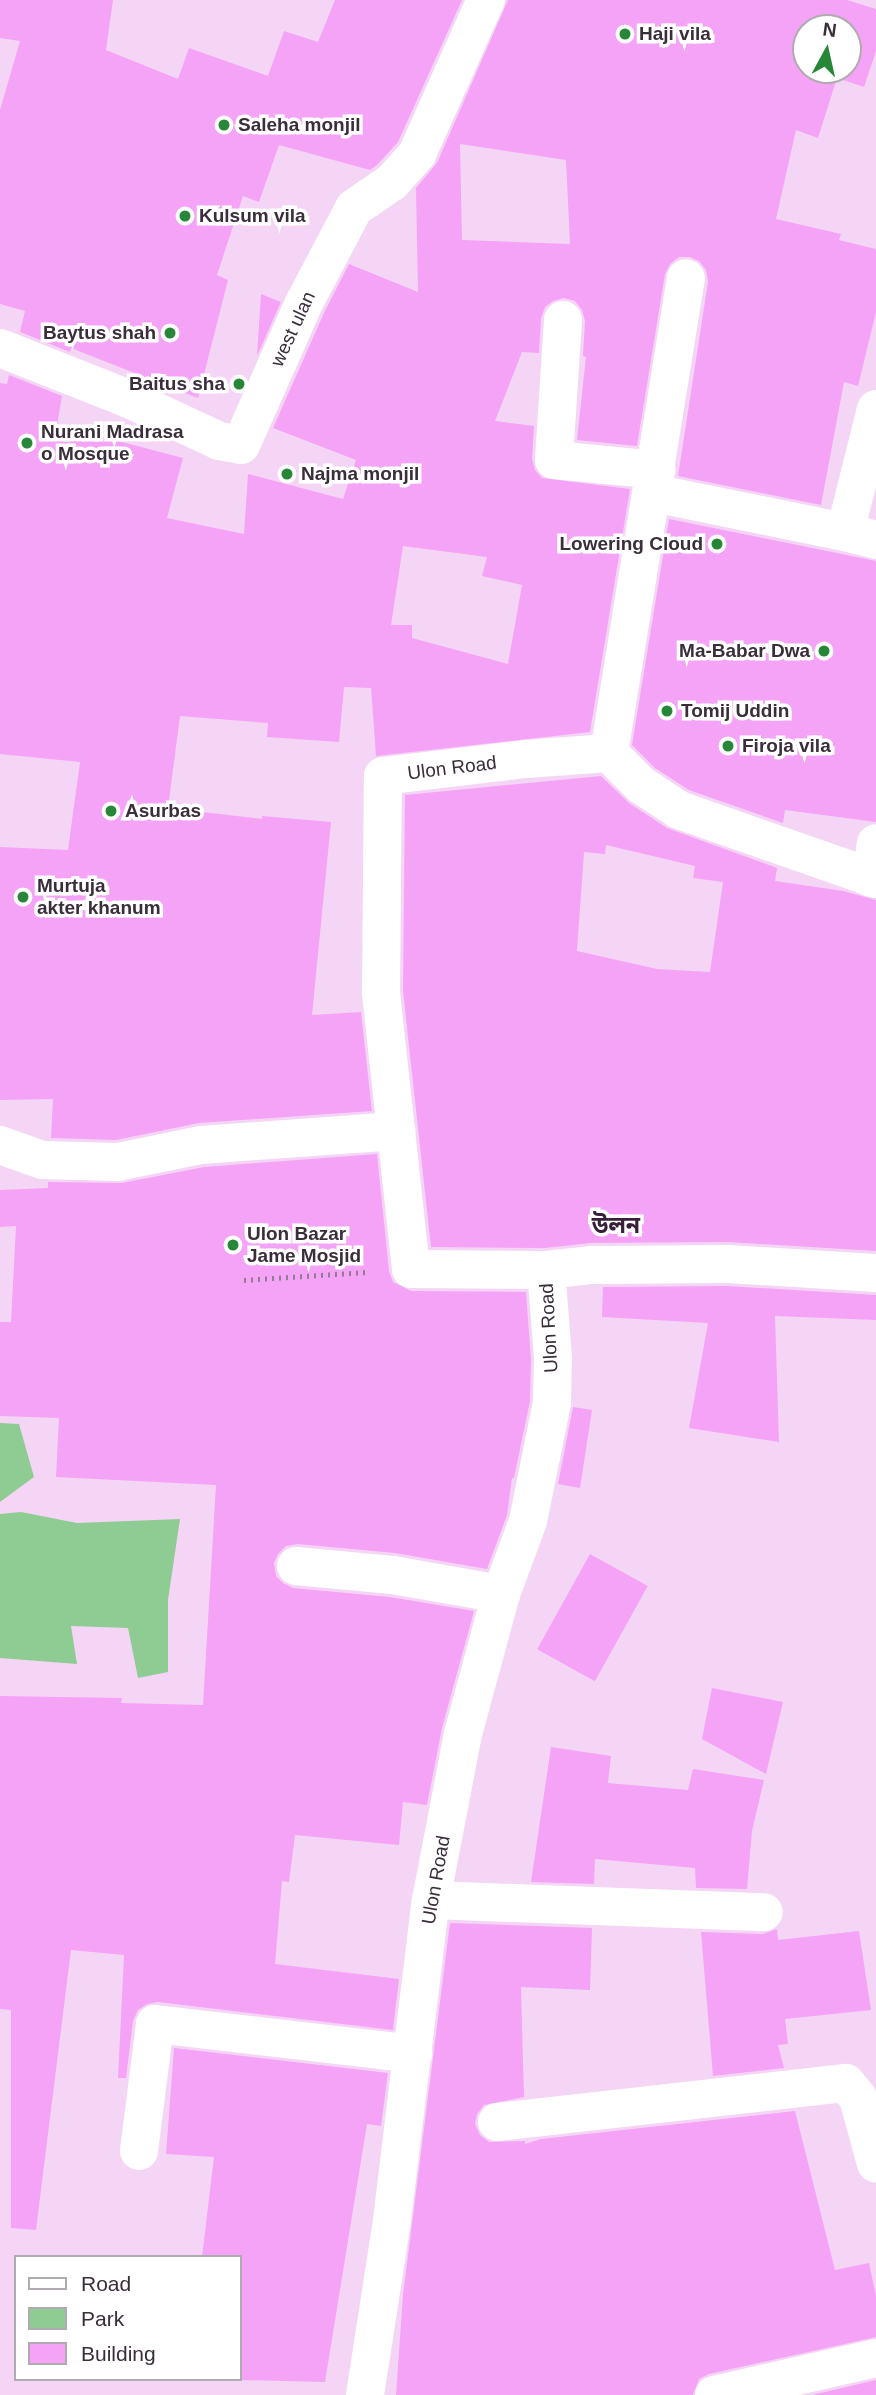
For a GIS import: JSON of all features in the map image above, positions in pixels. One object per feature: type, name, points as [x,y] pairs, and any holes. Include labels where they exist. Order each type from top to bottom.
[{"type":"street","name":"west ulan","points":[[0,348],[129,399],[219,441],[241,445],[304,303],[354,208],[392,182],[417,154],[486,0]]},
{"type":"street","points":[[686,278],[609,753],[641,785],[679,810],[874,867]]},
{"type":"street","points":[[563,320],[554,460],[655,482],[860,536],[876,410]]},
{"type":"street","name":"Ulon Road","points":[[365,2395],[413,2054],[431,1900],[463,1734],[501,1594],[528,1521],[552,1403],[553,1358],[546,1270],[411,1269],[381,992],[383,776],[526,759],[609,753]]},
{"type":"street","points":[[0,1145],[42,1160],[118,1163],[201,1145],[396,1131]]},
{"type":"street","points":[[546,1270],[591,1265],[728,1264],[876,1273]]},
{"type":"street","points":[[296,1566],[393,1575],[501,1594]]},
{"type":"street","points":[[431,1900],[764,1912]]},
{"type":"street","points":[[139,2151],[155,2024],[413,2054]]},
{"type":"street","points":[[497,2122],[846,2083],[858,2098],[876,2164]]},
{"type":"street","points":[[714,2395],[876,2358]]},
{"type":"path","points":[[244,1280],[411,1269]]},
{"type":"green space","points":[[0,1423],[19,1424],[34,1477],[0,1502]]},
{"type":"green space","points":[[21,1512],[77,1523],[180,1519],[168,1600],[168,1672],[138,1678],[128,1628],[71,1626],[77,1664],[0,1658],[0,1514]]},
{"type":"building","points":[[0,0],[113,0],[106,50],[178,79],[189,48],[268,76],[284,31],[318,42],[335,0],[462,0],[398,142],[377,165],[370,170],[279,145],[259,202],[243,196],[217,275],[228,280],[198,398],[71,348],[70,352],[20,332],[25,311],[0,304],[0,110],[20,41],[0,38]]},
{"type":"building","points":[[508,0],[847,0],[876,9],[876,51],[864,87],[855,84],[862,84],[862,14],[792,14],[792,84],[835,84],[818,138],[796,130],[776,219],[841,234],[839,240],[876,249],[876,312],[858,386],[844,382],[821,505],[678,476],[708,282],[706,270],[699,261],[690,257],[679,257],[670,264],[665,274],[637,446],[577,440],[586,357],[583,356],[585,321],[582,310],[575,301],[564,298],[545,307],[541,318],[539,353],[522,352],[495,421],[534,426],[532,459],[535,470],[542,478],[630,489],[590,732],[376,756],[371,688],[344,687],[339,742],[267,737],[268,723],[180,716],[168,808],[262,819],[262,816],[331,822],[312,1015],[361,1012],[372,1111],[199,1123],[116,1140],[51,1138],[53,1099],[0,1100],[0,847],[68,850],[80,762],[0,754],[0,383],[7,384],[9,375],[62,396],[57,425],[183,458],[167,518],[244,534],[248,474],[343,499],[356,460],[273,428],[349,264],[418,292],[416,188],[437,163]],"holes":[[[460,144],[566,160],[570,244],[462,240]],[[403,546],[487,557],[482,576],[522,585],[508,664],[412,638],[412,625],[391,625]]]},
{"type":"building","points":[[261,294],[281,302],[257,356]]},
{"type":"building","points":[[669,519],[876,561],[876,822],[785,810],[783,823],[689,790],[655,768],[632,745]]},
{"type":"building","points":[[601,776],[629,803],[667,828],[777,868],[775,881],[843,891],[876,900],[876,1251],[728,1242],[591,1243],[545,1248],[431,1247],[403,991],[405,795]],"holes":[[[606,845],[695,866],[693,878],[723,882],[710,972],[657,969],[577,951],[584,852],[605,854]]]},
{"type":"building","points":[[377,1154],[389,1271],[393,1282],[411,1291],[526,1292],[531,1360],[530,1401],[512,1478],[507,1515],[487,1569],[395,1553],[298,1544],[286,1546],[274,1563],[276,1576],[293,1588],[390,1597],[474,1611],[442,1728],[427,1805],[403,1802],[399,1845],[295,1835],[289,1882],[282,1881],[275,1964],[399,1979],[393,2030],[158,2002],[147,2004],[138,2010],[133,2021],[126,2078],[118,2078],[124,1955],[71,1950],[36,2230],[11,2228],[11,2010],[0,2009],[0,1696],[122,1698],[121,1703],[203,1705],[216,1485],[56,1477],[59,1418],[0,1416],[0,1322],[11,1322],[16,1226],[0,1227],[0,1190],[48,1188],[48,1182],[122,1183],[204,1167]]},
{"type":"building","points":[[727,1286],[876,1295],[876,1320],[775,1316],[779,1442],[689,1428],[708,1323],[602,1317],[603,1287]]},
{"type":"building","points":[[573,1407],[592,1410],[580,1488],[558,1484]]},
{"type":"building","points":[[590,1554],[648,1586],[595,1681],[537,1649]]},
{"type":"building","points":[[712,1688],[783,1702],[766,1774],[702,1739]]},
{"type":"building","points":[[551,1747],[611,1756],[608,1783],[688,1790],[693,1769],[764,1780],[752,1831],[747,1889],[696,1888],[695,1868],[595,1859],[594,1884],[531,1882]]},
{"type":"building","points":[[450,1923],[592,1928],[590,1990],[521,1987],[524,2097],[484,2105],[477,2114],[475,2124],[480,2135],[489,2142],[525,2141],[525,2144],[541,2139],[795,2111],[835,2270],[869,2263],[876,2296],[876,2337],[709,2374],[699,2379],[693,2395],[396,2395],[403,2295]]},
{"type":"building","points":[[777,1929],[778,1940],[859,1931],[871,2010],[785,2019],[788,2044],[778,2045],[784,2068],[713,2076],[701,1932],[763,1934]]},
{"type":"building","points":[[174,2048],[388,2073],[381,2126],[367,2124],[325,2382],[242,2380],[242,2255],[202,2255],[214,2157],[166,2154]]},
{"type":"building","points":[[876,2380],[876,2395],[812,2395]]},
{"type":"place","name":"Haji vila","points":[[625,34]]},
{"type":"place","name":"Saleha monjil","points":[[224,125]]},
{"type":"place","name":"Kulsum vila","points":[[185,216]]},
{"type":"place","name":"Baytus shah","points":[[170,333]]},
{"type":"place","name":"Baitus sha","points":[[239,384]]},
{"type":"place","name":"Nurani Madrasa o Mosque","points":[[27,443]]},
{"type":"place","name":"Najma monjil","points":[[287,474]]},
{"type":"place","name":"Lowering Cloud","points":[[717,544]]},
{"type":"place","name":"Ma-Babar Dwa","points":[[824,651]]},
{"type":"place","name":"Tomij Uddin","points":[[667,711]]},
{"type":"place","name":"Firoja vila","points":[[728,746]]},
{"type":"place","name":"Asurbas","points":[[111,811]]},
{"type":"place","name":"Murtuja akter khanum","points":[[23,897]]},
{"type":"place","name":"Ulon Bazar Jame Mosjid","points":[[233,1245]]},
{"type":"district","name":"উলন","points":[[616,1225]]}]
